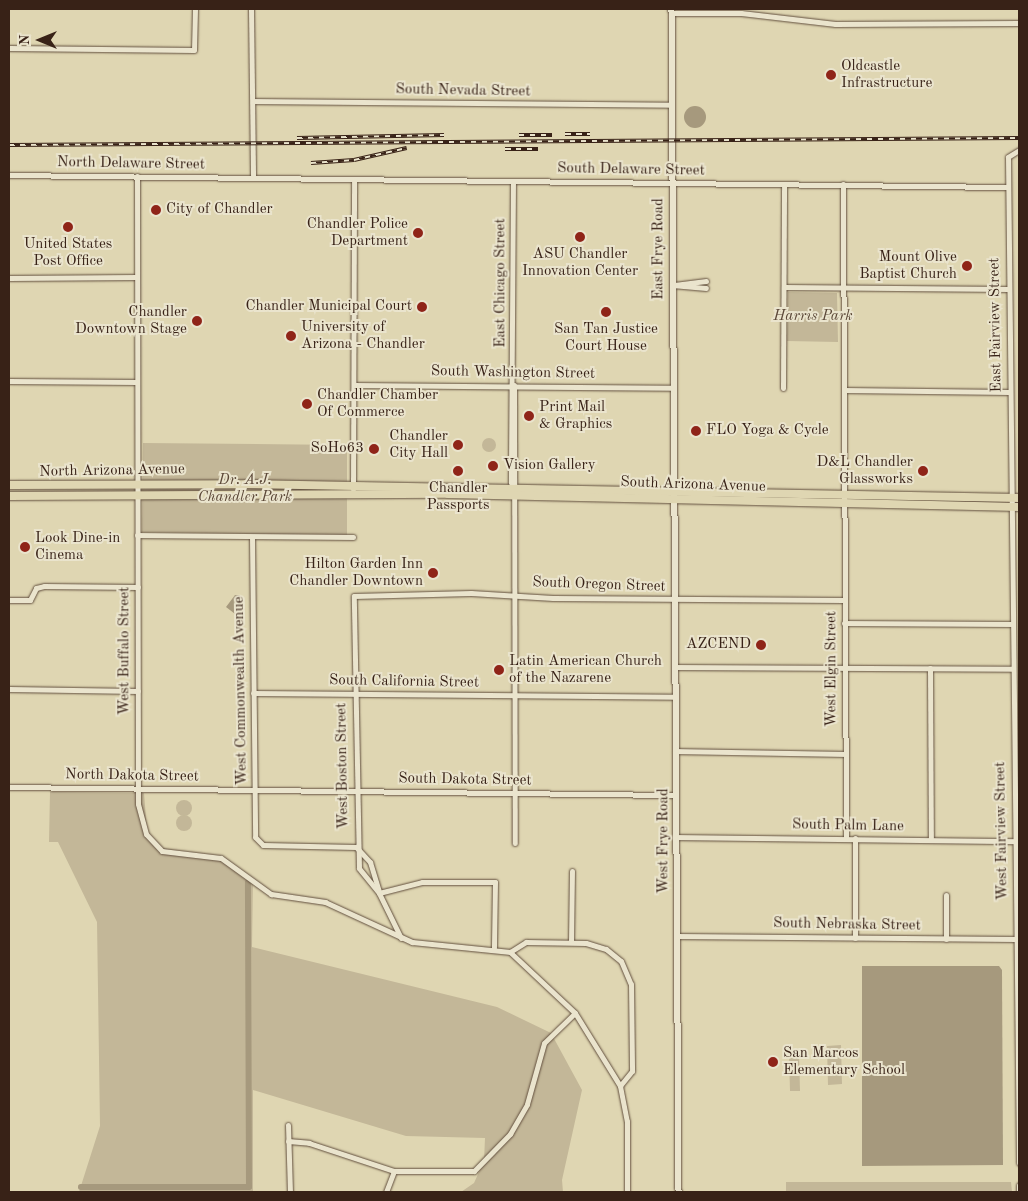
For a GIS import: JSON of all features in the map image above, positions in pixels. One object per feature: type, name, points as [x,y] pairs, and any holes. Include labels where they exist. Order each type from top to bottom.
[{"type":"main road","name":"North Arizona Avenue","points":[[9,485],[246,484]]},
{"type":"main road","name":"South Arizona Avenue","points":[[246,484],[353,486],[515,494]]},
{"type":"main road","name":"North Arizona Avenue","points":[[9,496],[137,492],[246,494]]},
{"type":"main road","name":"South Arizona Avenue","points":[[246,494],[631,493],[844,499],[1019,507]]},
{"type":"main road","name":"South Arizona Avenue","points":[[844,499],[1019,498]]},
{"type":"street","points":[[9,48],[194,50],[195,9]]},
{"type":"street","points":[[251,9],[253,178]]},
{"type":"street","points":[[672,11],[741,13],[835,24],[1019,23]]},
{"type":"street","name":"East Frye Road","points":[[672,11],[673,494]]},
{"type":"street","name":"South Nevada Street","points":[[252,101],[672,105]]},
{"type":"street","name":"East Fairview Street","points":[[1010,498],[1008,187],[1010,153],[1019,150]]},
{"type":"street","name":"North Delaware Street","points":[[9,175],[253,178]]},
{"type":"street","name":"West Buffalo Street","points":[[137,176],[136,483],[138,789],[142,826],[162,851],[221,858],[271,894],[325,902],[402,939],[424,945],[494,948],[510,952]]},
{"type":"street","name":"South Delaware Street","points":[[253,178],[1008,187]]},
{"type":"street","points":[[353,495],[354,180]]},
{"type":"street","name":"East Chicago Street","points":[[513,182],[515,843]]},
{"type":"street","points":[[783,388],[784,184]]},
{"type":"street","name":"West Elgin Street","points":[[843,184],[846,838]]},
{"type":"street","points":[[9,278],[137,277]]},
{"type":"street","points":[[672,284],[706,281]]},
{"type":"street","points":[[672,284],[706,288]]},
{"type":"street","points":[[784,287],[1008,289]]},
{"type":"street","points":[[9,380],[137,382]]},
{"type":"street","name":"South Washington Street","points":[[354,384],[672,388]]},
{"type":"street","points":[[844,390],[1009,392]]},
{"type":"street","name":"West Frye Road","points":[[673,494],[679,1192]]},
{"type":"street","name":"West Fairview Street","points":[[1010,498],[1011,669],[1017,841],[1016,939],[1018,965],[1019,1163]]},
{"type":"street","points":[[137,535],[353,537]]},
{"type":"street","name":"West Commonwealth Avenue","points":[[252,537],[253,693],[258,844],[356,846]]},
{"type":"street","points":[[9,600],[30,600],[36,588],[44,586],[138,587]]},
{"type":"street","name":"South Oregon Street","points":[[354,596],[515,594],[674,599],[844,600]]},
{"type":"street","name":"West Boston Street","points":[[354,596],[356,846],[361,873],[379,893]]},
{"type":"street","points":[[844,623],[1011,624]]},
{"type":"street","points":[[675,667],[1011,669]]},
{"type":"street","points":[[930,668],[931,840]]},
{"type":"street","points":[[9,689],[138,691]]},
{"type":"street","name":"South California Street","points":[[253,693],[675,697]]},
{"type":"street","points":[[675,751],[845,754]]},
{"type":"street","name":"North Dakota Street","points":[[9,787],[255,791]]},
{"type":"street","name":"South Dakota Street","points":[[255,791],[676,795]]},
{"type":"street","name":"South Palm Lane","points":[[676,837],[1017,841]]},
{"type":"street","points":[[855,838],[855,938]]},
{"type":"street","name":"West Boston Street","points":[[356,846],[370,862],[379,893],[402,939]]},
{"type":"street","points":[[571,942],[572,871]]},
{"type":"street","points":[[379,893],[422,882],[495,882],[494,948]]},
{"type":"street","points":[[946,895],[946,939]]},
{"type":"street","name":"South Nebraska Street","points":[[677,936],[1016,939]]},
{"type":"street","points":[[620,1086],[632,1071],[631,984],[612,953],[597,945],[571,942],[526,942],[510,952],[575,1013],[620,1086],[627,1121],[627,1192]]},
{"type":"street","points":[[288,1141],[309,1143],[394,1171],[474,1171],[510,1134],[527,1104],[544,1043],[575,1013]]},
{"type":"street","points":[[288,1125],[290,1192]]},
{"type":"street","points":[[386,1192],[394,1171]]},
{"type":"street","points":[[1019,1185],[1019,1192]]},
{"type":"green space","name":"Harris Park","points":[[788,292],[837,293],[838,342],[787,341]]},
{"type":"green space","points":[[486,438],[492,438],[496,445],[492,452],[486,452],[482,448],[482,442]]},
{"type":"green space","name":"Dr. A.J. Chandler Park","points":[[143,443],[347,445],[347,535],[142,532]]},
{"type":"green space","points":[[50,792],[144,793],[147,831],[162,848],[221,858],[253,879],[252,947],[497,1007],[551,1033],[582,1090],[562,1180],[563,1192],[461,1192],[474,1183],[484,1161],[485,1138],[406,1136],[253,1090],[253,1192],[79,1192],[100,1126],[97,922],[58,842],[49,842]]},
{"type":"green space","points":[[184,800],[190,802],[192,808],[190,814],[184,816],[178,814],[176,808],[178,802]]},
{"type":"green space","points":[[184,815],[190,817],[192,823],[190,829],[184,831],[178,829],[176,823],[178,817]]},
{"type":"green space","points":[[841,1045],[842,1084],[828,1085],[827,1046]]},
{"type":"green space","points":[[799,1053],[800,1091],[790,1091],[789,1054]]},
{"type":"green space","points":[[786,1182],[1011,1182],[1012,1192],[786,1192]]},
{"type":"shaded area","points":[[695,106],[703,109],[706,117],[703,125],[695,128],[687,125],[684,117],[687,109]]},
{"type":"shaded area","points":[[235,595],[240,595],[235,606],[239,617],[226,607]]},
{"type":"shaded area","points":[[862,966],[999,966],[1002,970],[1003,1165],[862,1166]]},
{"type":"waterway","points":[[81,1187],[249,1187],[248,883]]},
{"type":"railway","points":[[565,134],[590,134]]},
{"type":"railway","points":[[297,138],[444,135]]},
{"type":"railway","points":[[519,135],[552,135]]},
{"type":"railway","points":[[9,145],[1019,138]]},
{"type":"railway","points":[[311,163],[354,160],[407,148]]},
{"type":"railway","points":[[505,149],[538,149]]},
{"type":"place","name":"Oldcastle Infrastructure","points":[[831,75]]},
{"type":"place","name":"City of Chandler","points":[[156,210]]},
{"type":"place","name":"United States Post Office","points":[[68,227]]},
{"type":"place","name":"Chandler Police Department","points":[[418,233]]},
{"type":"place","name":"ASU Chandler Innovation Center","points":[[580,237]]},
{"type":"place","name":"Mount Olive Baptist Church","points":[[967,266]]},
{"type":"place","name":"Chandler Municipal Court","points":[[422,307]]},
{"type":"place","name":"San Tan Justice Court House","points":[[606,312]]},
{"type":"place","name":"Chandler Downtown Stage","points":[[197,321]]},
{"type":"place","name":"University of Arizona - Chandler","points":[[291,336]]},
{"type":"place","name":"Chandler Chamber Of Commerce","points":[[307,404]]},
{"type":"place","name":"Print Mail & Graphics","points":[[529,416]]},
{"type":"place","name":"FLO Yoga & Cycle","points":[[696,431]]},
{"type":"place","name":"Chandler City Hall","points":[[458,445]]},
{"type":"place","name":"SoHo63","points":[[374,449]]},
{"type":"place","name":"Vision Gallery","points":[[493,466]]},
{"type":"place","name":"Chandler Passports","points":[[458,471]]},
{"type":"place","name":"D&L Chandler Glassworks","points":[[923,471]]},
{"type":"place","name":"Look Dine-in Cinema","points":[[25,547]]},
{"type":"place","name":"Hilton Garden Inn Chandler Downtown","points":[[433,573]]},
{"type":"place","name":"AZCEND","points":[[761,645]]},
{"type":"place","name":"Latin American Church of the Nazarene","points":[[499,670]]},
{"type":"place","name":"San Marcos Elementary School","points":[[773,1062]]}]
